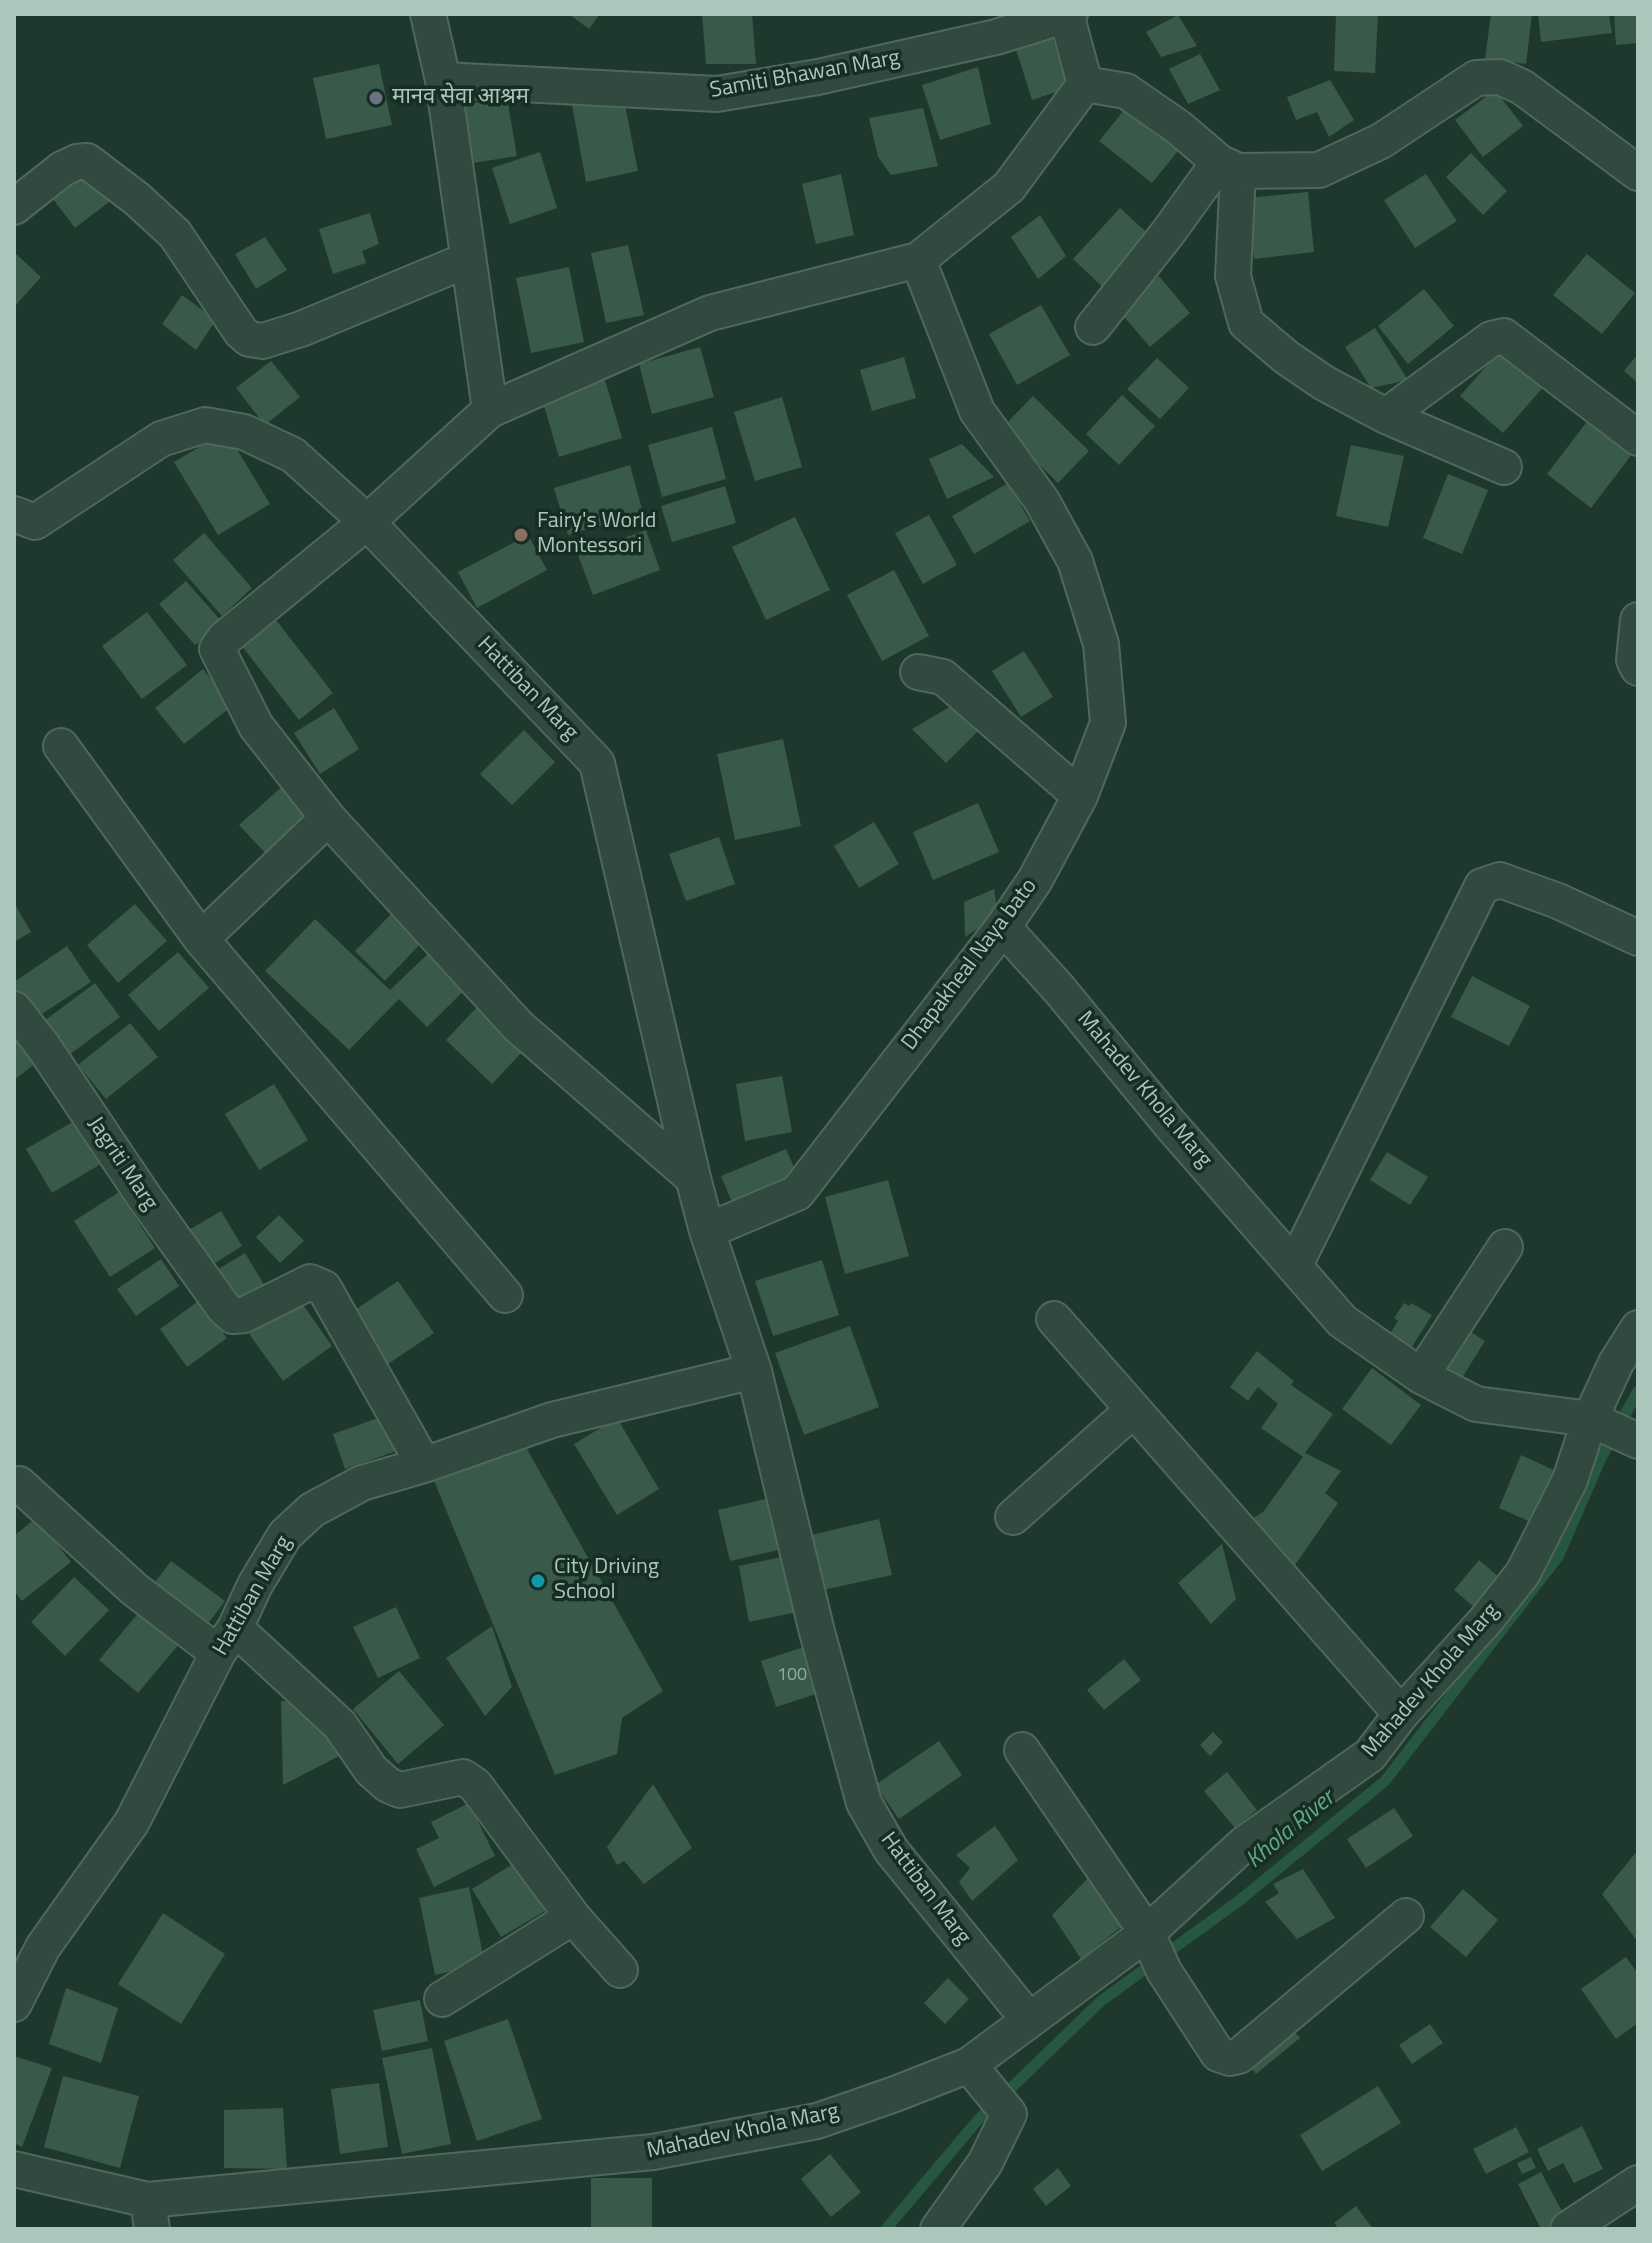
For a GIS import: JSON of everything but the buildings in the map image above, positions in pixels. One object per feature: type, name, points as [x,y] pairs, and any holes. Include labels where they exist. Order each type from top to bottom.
[{"type":"street","points":[[428,14],[443,80],[490,410]]},
{"type":"street","points":[[1068,14],[1085,84]]},
{"type":"street","name":"Samiti Bhawan Marg","points":[[443,80],[717,94],[818,77],[996,37],[1068,14]]},
{"type":"street","points":[[1085,84],[1126,91],[1229,167],[1319,170],[1381,141],[1476,78],[1500,77],[1522,87],[1638,173]]},
{"type":"street","points":[[693,1178],[518,1026],[328,818],[256,726],[217,649],[224,639],[367,522],[490,410],[710,313],[918,260],[1009,187],[1085,84]]},
{"type":"street","points":[[14,207],[62,169],[87,161],[137,199],[175,234],[241,332],[249,339],[263,341],[301,329],[467,260]]},
{"type":"street","points":[[1093,327],[1167,234],[1229,167]]},
{"type":"street","points":[[1229,167],[1233,276],[1246,323],[1286,357],[1324,383],[1386,416],[1504,467]]},
{"type":"street","name":"Dhapakheal Naya bato","points":[[707,1231],[797,1193],[1003,927],[1035,880],[1080,796],[1108,723],[1101,644],[1075,561],[1042,501],[977,411],[918,260]]},
{"type":"street","points":[[1386,416],[1491,339],[1504,336],[1638,438]]},
{"type":"street","name":"Hattiban Marg","points":[[14,514],[35,522],[161,439],[205,425],[244,432],[293,455],[367,522],[597,763],[693,1178],[707,1231],[754,1371],[817,1632],[864,1803],[891,1850],[1029,2020]]},
{"type":"street","points":[[1638,620],[1634,660],[1638,668]]},
{"type":"street","points":[[918,672],[943,677],[1080,796]]},
{"type":"street","points":[[61,746],[201,939],[505,1295]]},
{"type":"street","points":[[201,939],[328,818]]},
{"type":"street","points":[[1295,1265],[1482,886],[1500,880],[1558,901],[1638,938]]},
{"type":"street","name":"Mahadev Khola Marg","points":[[150,2215],[653,2152],[989,2090],[1029,2020],[1155,1951],[1244,1844],[1370,1755],[1401,1714],[1486,1620],[1523,1573],[1570,1480],[1612,1429],[1476,1404],[1421,1376],[1342,1321],[1003,927]]},
{"type":"street","name":"Jagriti Marg","points":[[14,1009],[43,1046],[153,1210],[224,1308],[233,1316],[244,1315],[310,1282],[324,1288],[424,1465]]},
{"type":"street","points":[[1421,1376],[1505,1247]]},
{"type":"street","points":[[1054,1319],[1401,1714]]},
{"type":"street","points":[[1612,1429],[1616,1363],[1638,1328]]},
{"type":"street","name":"Hattiban Marg","points":[[14,2004],[29,1941],[132,1822],[255,1585],[285,1535],[312,1510],[362,1483],[424,1465],[552,1420],[754,1371]]},
{"type":"street","points":[[1013,1517],[1133,1410]]},
{"type":"street","points":[[19,1484],[134,1589],[226,1640],[340,1725],[371,1770],[388,1785],[400,1790],[463,1777],[475,1785],[573,1917],[620,1970]]},
{"type":"street","points":[[1022,1750],[1155,1951],[1218,2054],[1230,2058],[1239,2056],[1406,1916]]},
{"type":"street","points":[[442,1999],[573,1917]]},
{"type":"street","points":[[938,2229],[985,2163],[989,2090]]},
{"type":"street","points":[[14,2169],[150,2215]]},
{"type":"street","points":[[1568,2229],[1638,2183]]},
{"type":"waterway","name":"Khola River","points":[[886,2229],[977,2121],[1101,2001],[1240,1900],[1385,1781],[1558,1557],[1601,1458],[1638,1391]]},
{"type":"place","name":"मानव सेवा आश्रम","points":[[376,98]]},
{"type":"place","name":"Fairy's World Montessori","points":[[521,535]]},
{"type":"place","name":"City Driving School","points":[[538,1581]]}]
